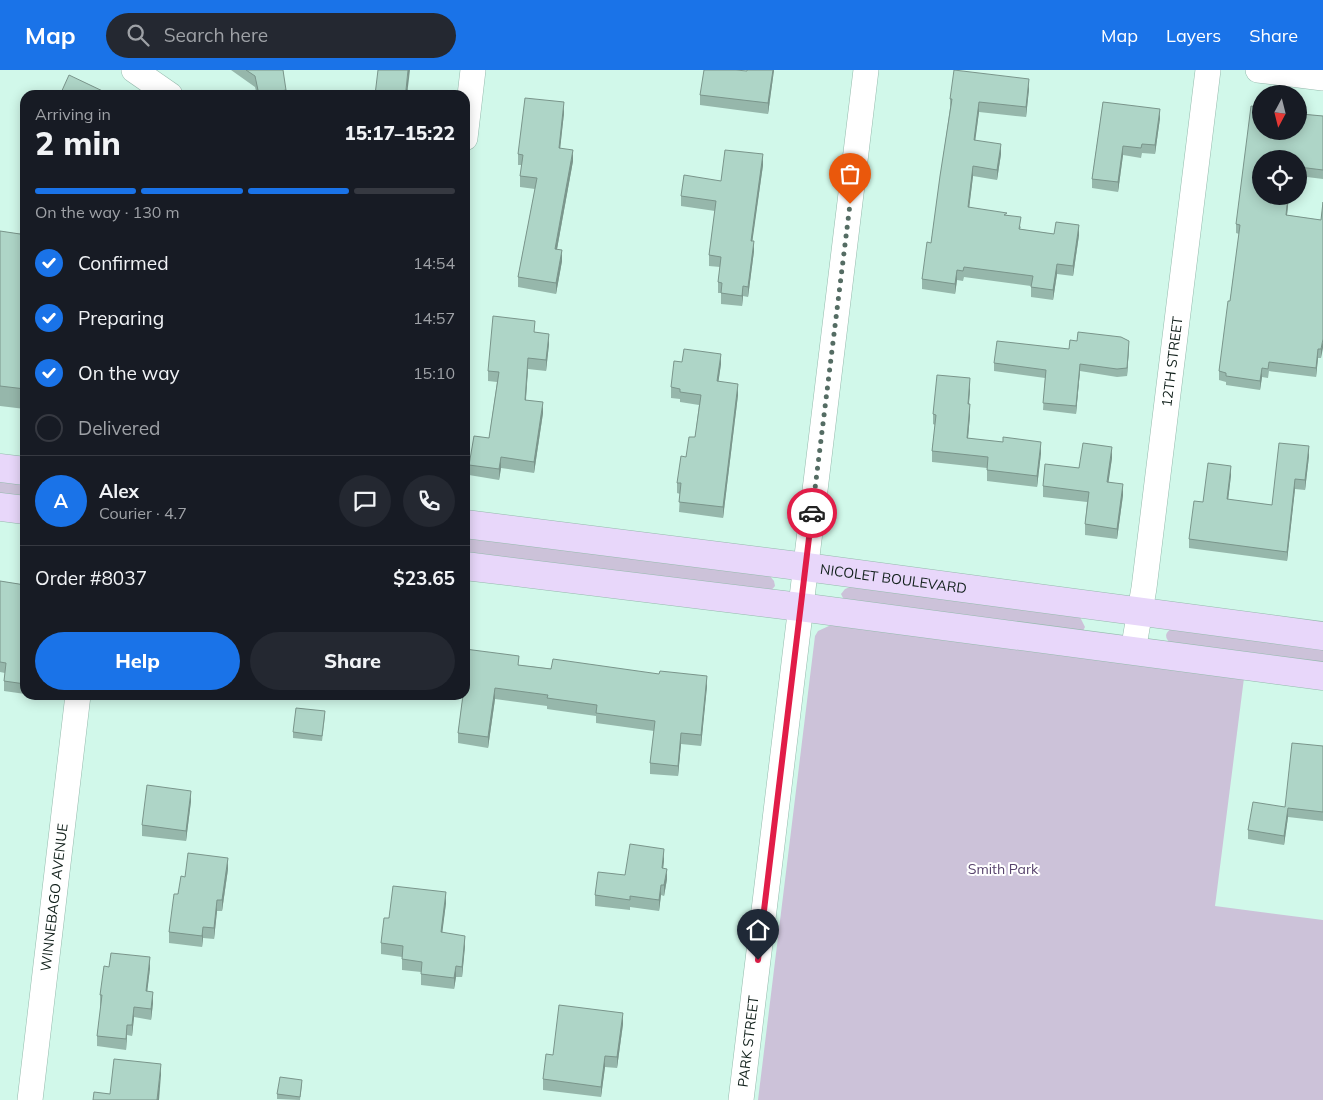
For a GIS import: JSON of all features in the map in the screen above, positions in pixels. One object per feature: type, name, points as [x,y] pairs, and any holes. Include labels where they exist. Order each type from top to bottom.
[{"type":"street","points":[[134,70],[163,90]]},
{"type":"street","points":[[470,96],[473,70]]},
{"type":"street","name":"PARK STREET","points":[[741,1100],[866,70]]},
{"type":"street","name":"12TH STREET","points":[[1133,651],[1144,588],[1208,70]]},
{"type":"street","points":[[1258,70],[1323,78]]},
{"type":"street","points":[[0,468],[20,470]]},
{"type":"street","points":[[0,507],[20,509]]},
{"type":"street","name":"NICOLET BOULEVARD","points":[[470,525],[1323,636]]},
{"type":"street","points":[[470,567],[1323,676]]},
{"type":"street","name":"WINNEBAGO AVENUE","points":[[30,1100],[77,700]]},
{"type":"green space","points":[[0,478],[20,480],[20,498],[0,496]]},
{"type":"green space","points":[[470,538],[770,576],[775,586],[769,593],[470,557]]},
{"type":"green space","points":[[850,587],[1080,617],[1085,627],[1083,631],[844,600],[841,594]]},
{"type":"green space","name":"Smith Park","points":[[831,625],[1244,678],[1215,906],[1323,920],[1323,1100],[758,1100],[815,636],[818,631]]},
{"type":"green space","points":[[1173,628],[1323,647],[1323,664],[1172,645],[1168,641],[1166,634]]},
{"type":"building","points":[[246,70],[283,70],[286,90],[258,90],[255,76]]},
{"type":"building","points":[[378,70],[408,70],[406,90],[376,90]]},
{"type":"building","points":[[704,70],[773,70],[768,103],[700,95]]},
{"type":"building","points":[[954,70],[1029,79],[1026,107],[979,102],[974,140],[1001,144],[997,170],[973,166],[968,207],[1021,217],[1019,229],[1054,234],[1056,222],[1079,225],[1073,266],[1057,264],[1053,290],[1031,287],[1033,276],[964,267],[963,271],[957,270],[955,284],[922,279],[927,242],[931,243],[952,99],[950,99]]},
{"type":"building","points":[[69,75],[100,90],[62,90]]},
{"type":"building","points":[[525,98],[564,102],[559,148],[573,150],[555,249],[562,250],[556,283],[518,277],[537,178],[520,176],[523,155],[518,154]]},
{"type":"building","points":[[1103,102],[1160,109],[1155,145],[1142,144],[1141,148],[1123,146],[1118,182],[1092,179]]},
{"type":"building","points":[[1251,106],[1252,140],[1308,140],[1308,115],[1323,116],[1323,170],[1307,168],[1307,150],[1252,150],[1252,205],[1287,205],[1286,215],[1321,220],[1323,202],[1323,339],[1321,349],[1318,349],[1316,368],[1269,362],[1268,369],[1262,368],[1260,381],[1226,376],[1226,373],[1219,371],[1240,225],[1236,224]]},
{"type":"building","points":[[725,150],[763,154],[751,241],[754,241],[748,287],[743,286],[742,296],[721,293],[722,283],[718,282],[721,257],[709,255],[716,201],[681,196],[684,175],[721,181]]},
{"type":"building","points":[[0,231],[20,234],[20,388],[0,386]]},
{"type":"building","points":[[493,316],[535,321],[534,332],[549,334],[546,360],[528,358],[525,400],[543,402],[534,462],[501,457],[499,469],[470,465],[474,436],[489,438],[499,372],[488,371]]},
{"type":"building","points":[[1078,332],[1121,337],[1129,341],[1127,368],[1117,369],[1080,364],[1076,406],[1043,403],[1046,370],[994,363],[997,341],[1069,349],[1070,340],[1077,341]]},
{"type":"building","points":[[684,349],[721,354],[717,381],[738,384],[723,507],[679,502],[681,483],[677,483],[681,456],[686,457],[689,437],[695,437],[701,395],[680,392],[680,389],[671,387],[674,361],[682,362]]},
{"type":"building","points":[[937,375],[970,378],[967,438],[1003,442],[1003,437],[1041,442],[1037,476],[987,470],[988,457],[932,451],[936,415],[933,414]]},
{"type":"building","points":[[1083,443],[1112,447],[1107,482],[1123,484],[1117,529],[1085,524],[1089,492],[1043,486],[1045,464],[1079,468]]},
{"type":"building","points":[[1279,443],[1309,446],[1305,480],[1295,479],[1287,552],[1189,539],[1194,501],[1203,502],[1208,463],[1231,466],[1227,499],[1272,505]]},
{"type":"building","points":[[0,581],[20,584],[20,683],[4,681],[6,663],[0,662]]},
{"type":"building","points":[[470,650],[519,656],[518,665],[551,669],[553,659],[659,674],[660,671],[707,676],[701,735],[681,733],[678,766],[650,763],[655,721],[596,713],[597,705],[547,698],[548,695],[495,688],[488,737],[458,733],[462,700],[470,700]]},
{"type":"building","points":[[296,708],[325,711],[322,736],[293,732]]},
{"type":"building","points":[[1292,743],[1323,746],[1323,812],[1288,808],[1284,836],[1248,830],[1253,802],[1285,807]]},
{"type":"building","points":[[147,785],[191,791],[186,831],[142,825]]},
{"type":"building","points":[[630,844],[664,849],[662,868],[667,869],[664,885],[661,885],[659,900],[630,896],[630,900],[595,895],[598,872],[625,875]]},
{"type":"building","points":[[188,853],[228,858],[222,900],[217,900],[214,928],[203,927],[202,936],[169,932],[174,894],[178,894],[181,876],[185,877]]},
{"type":"building","points":[[393,886],[446,892],[441,932],[465,936],[462,967],[456,966],[454,978],[421,974],[422,962],[402,959],[403,946],[381,943],[384,918],[389,918]]},
{"type":"building","points":[[111,953],[150,957],[146,991],[153,992],[151,1009],[134,1007],[132,1025],[127,1025],[126,1039],[97,1036],[104,966],[109,967]]},
{"type":"building","points":[[559,1005],[623,1013],[617,1057],[605,1056],[601,1087],[543,1079],[546,1054],[553,1055]]},
{"type":"building","points":[[114,1059],[161,1064],[157,1100],[93,1100],[94,1092],[110,1094]]},
{"type":"building","points":[[280,1077],[302,1080],[300,1097],[277,1094]]},
{"type":"way so far","points":[[812,513],[850,204]]},
{"type":"route","points":[[758,960],[812,513]]}]
